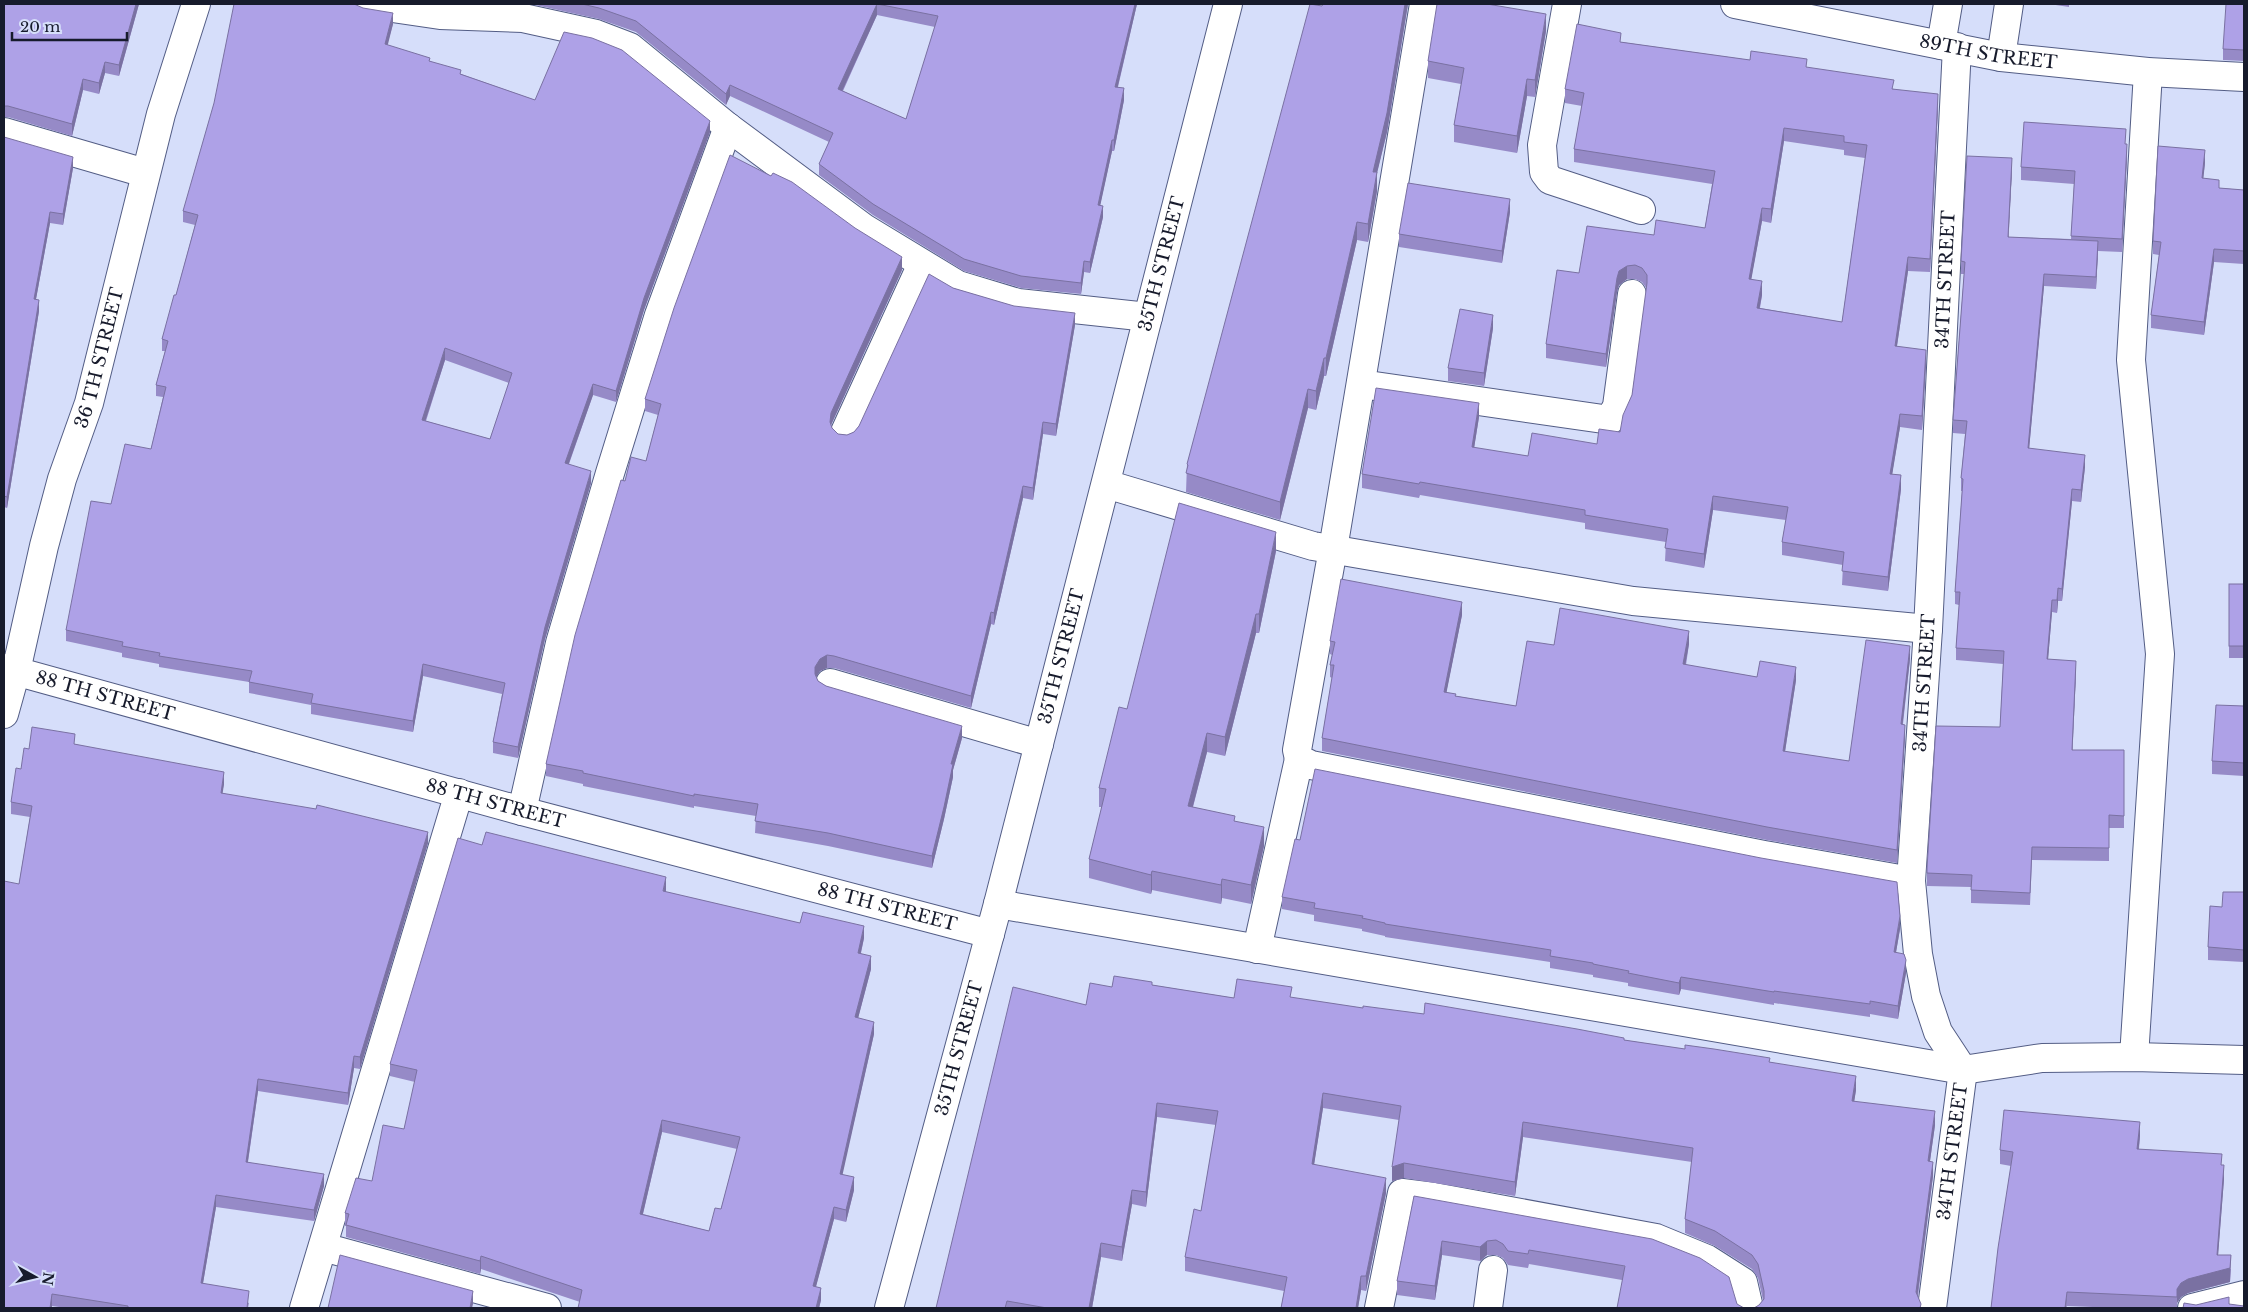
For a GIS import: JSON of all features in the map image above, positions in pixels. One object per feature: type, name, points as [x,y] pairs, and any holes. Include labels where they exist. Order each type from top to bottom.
[{"type":"street","name":"36 TH STREET","points":[[4,714],[10,669],[62,479],[89,403],[145,173],[161,114],[196,4]]},
{"type":"street","points":[[365,4],[440,15],[523,18],[596,34],[630,48],[728,126],[864,228],[958,284],[1018,303],[1148,317]]},
{"type":"street","name":"35TH STREET","points":[[889,1308],[998,904],[1228,4]]},
{"type":"street","points":[[1257,948],[1299,759],[1297,750],[1333,549],[1424,4]]},
{"type":"street","points":[[1567,4],[1542,144],[1544,172],[1550,180],[1641,210]]},
{"type":"street","name":"89TH STREET","points":[[1735,4],[2001,57],[2148,72],[2244,77]]},
{"type":"street","name":"34TH STREET","points":[[1932,1308],[1963,1070],[1938,1032],[1926,996],[1918,954],[1911,881],[1928,629],[1949,46],[1948,4]]},
{"type":"street","points":[[2001,57],[2008,4]]},
{"type":"street","points":[[2134,1057],[2160,654],[2131,360],[2148,72]]},
{"type":"street","points":[[522,811],[560,643],[610,473],[659,315],[728,126]]},
{"type":"street","points":[[4,132],[145,173]]},
{"type":"street","points":[[845,432],[922,264]]},
{"type":"street","points":[[1361,384],[1610,420],[1617,406],[1632,294]]},
{"type":"street","points":[[1106,484],[1313,546],[1634,601],[1928,629]]},
{"type":"street","name":"88 TH STREET","points":[[10,669],[522,811],[990,934]]},
{"type":"street","points":[[830,683],[1039,744]]},
{"type":"street","points":[[1299,759],[1311,765],[1764,855],[1911,881]]},
{"type":"street","points":[[304,1308],[459,793]]},
{"type":"street","points":[[998,904],[1963,1070],[2042,1058],[2134,1057],[2244,1060]]},
{"type":"street","points":[[1379,1308],[1402,1194],[1434,1197],[1656,1238],[1707,1258],[1743,1282],[1749,1308]]},
{"type":"street","points":[[323,1247],[547,1308]]},
{"type":"street","points":[[1488,1308],[1493,1270]]},
{"type":"street","points":[[2192,1308],[2244,1295]]},
{"type":"building","points":[[4,4],[136,4],[119,65],[105,62],[99,83],[83,79],[72,124],[4,106]]},
{"type":"building","points":[[234,4],[354,4],[363,8],[393,13],[385,44],[430,58],[429,61],[461,70],[460,74],[535,100],[564,32],[592,38],[622,50],[710,121],[644,298],[616,391],[593,384],[565,463],[591,471],[545,627],[518,747],[493,742],[505,683],[423,664],[413,721],[311,703],[313,694],[249,682],[252,671],[159,656],[160,653],[122,646],[123,642],[66,630],[91,501],[111,504],[125,444],[151,449],[166,387],[156,385],[168,341],[162,339],[198,215],[183,211],[214,103]],"holes":[[[445,348],[512,373],[490,439],[422,420]]]},
{"type":"building","points":[[582,4],[877,4],[1135,4],[1115,87],[1124,88],[1114,140],[1112,140],[1098,205],[1103,206],[1090,262],[1084,261],[1081,283],[1021,276],[964,259],[873,204],[819,164],[833,133],[730,85],[726,94],[636,21]],"holes":[[[877,4],[938,16],[906,119],[838,89]]]},
{"type":"building","points":[[1310,4],[1322,6],[1323,4],[1405,4],[1387,113],[1373,172],[1377,172],[1368,224],[1357,222],[1326,358],[1324,358],[1316,391],[1308,389],[1280,502],[1186,473]]},
{"type":"building","points":[[1437,4],[1487,4],[1546,14],[1535,80],[1527,79],[1517,136],[1454,125],[1464,68],[1428,61]]},
{"type":"building","points":[[2226,4],[2244,4],[2244,50],[2223,49]]},
{"type":"building","points":[[1577,24],[1621,33],[1620,42],[1750,60],[1751,51],[1807,59],[1806,67],[1894,80],[1892,89],[1938,94],[1930,259],[1908,257],[1895,346],[1926,350],[1922,416],[1900,414],[1890,474],[1901,475],[1888,577],[1842,571],[1844,552],[1782,542],[1788,507],[1713,496],[1704,554],[1665,548],[1668,529],[1585,515],[1585,510],[1362,474],[1376,388],[1479,403],[1472,447],[1528,456],[1532,433],[1597,444],[1599,429],[1620,432],[1623,415],[1632,395],[1647,275],[1642,268],[1635,265],[1627,266],[1619,271],[1606,354],[1546,344],[1557,270],[1579,273],[1587,226],[1654,235],[1656,220],[1705,228],[1715,171],[1574,149],[1584,93],[1565,89]],"holes":[[[1784,128],[1844,136],[1844,142],[1867,145],[1842,322],[1757,308],[1762,281],[1749,279],[1762,208],[1771,209]]]},
{"type":"building","points":[[2024,122],[2126,129],[2125,144],[2127,144],[2122,239],[2071,236],[2075,171],[2021,167]]},
{"type":"building","points":[[4,137],[73,157],[63,214],[50,212],[34,299],[39,300],[7,497],[4,496]]},
{"type":"building","points":[[2158,146],[2205,150],[2202,178],[2219,180],[2219,188],[2244,190],[2244,251],[2214,249],[2204,322],[2151,315],[2161,242],[2153,241]]},
{"type":"building","points":[[730,155],[771,176],[773,173],[792,182],[855,228],[902,257],[831,413],[830,422],[832,428],[838,434],[847,435],[854,432],[859,426],[929,274],[953,288],[1014,306],[1075,313],[1056,424],[1043,422],[1033,488],[1023,486],[994,613],[991,612],[971,696],[834,656],[827,655],[820,659],[815,667],[818,681],[826,686],[962,726],[951,764],[953,764],[932,856],[828,833],[755,821],[758,804],[694,794],[694,796],[546,764],[575,635],[621,480],[625,481],[631,457],[646,461],[661,404],[645,399],[674,308]]},
{"type":"building","points":[[1967,156],[2012,158],[2008,237],[2098,241],[2096,277],[2044,274],[2028,448],[2085,455],[2081,490],[2072,489],[2062,589],[2058,588],[2057,600],[2052,600],[2047,659],[2076,661],[2072,750],[2124,750],[2124,816],[2109,815],[2109,848],[2032,847],[2030,893],[1971,890],[1972,875],[1927,873],[1936,726],[2000,727],[2004,651],[1956,648],[1960,592],[1955,592],[1963,479],[1961,478],[1967,421],[1953,420],[1965,262],[1961,261]]},
{"type":"building","points":[[1408,183],[1510,199],[1502,251],[1399,234]]},
{"type":"building","points":[[1460,309],[1493,315],[1484,373],[1448,368]]},
{"type":"building","points":[[1179,503],[1276,532],[1259,614],[1256,614],[1225,737],[1207,733],[1188,806],[1235,816],[1234,821],[1264,827],[1251,885],[1222,879],[1221,885],[1152,871],[1151,875],[1089,859],[1106,789],[1099,788],[1119,707],[1127,709]]},
{"type":"building","points":[[1341,579],[1462,602],[1444,692],[1456,694],[1455,696],[1516,706],[1527,641],[1554,645],[1560,608],[1689,631],[1683,664],[1757,677],[1760,661],[1796,667],[1783,751],[1849,761],[1866,640],[1910,646],[1901,724],[1905,725],[1897,850],[1767,827],[1322,738],[1334,665],[1330,665],[1335,642],[1330,641]]},
{"type":"building","points":[[2229,584],[2244,584],[2244,646],[2229,646]]},
{"type":"building","points":[[2216,705],[2244,706],[2244,763],[2212,761]]},
{"type":"building","points":[[32,727],[75,734],[74,744],[224,772],[221,793],[316,809],[317,805],[428,832],[360,1057],[354,1056],[348,1093],[258,1079],[246,1162],[324,1174],[314,1210],[216,1195],[201,1283],[249,1291],[247,1308],[128,1308],[128,1306],[52,1294],[50,1308],[4,1308],[4,881],[19,884],[32,806],[11,802],[16,768],[21,769],[24,748],[29,749]]},
{"type":"building","points":[[1315,769],[1761,858],[1897,882],[1900,916],[1894,952],[1904,954],[1906,960],[1898,1006],[1870,1001],[1870,1004],[1774,992],[1681,977],[1679,983],[1628,973],[1629,971],[1593,963],[1550,956],[1551,950],[1385,924],[1362,918],[1363,916],[1314,908],[1315,903],[1282,897],[1295,839],[1300,840]]},
{"type":"building","points":[[486,832],[666,877],[663,891],[800,923],[803,912],[864,926],[858,953],[871,956],[855,1017],[874,1022],[840,1174],[854,1177],[846,1210],[834,1207],[813,1286],[821,1288],[816,1308],[578,1308],[582,1290],[481,1256],[480,1261],[346,1225],[349,1214],[345,1213],[356,1178],[372,1181],[383,1125],[404,1129],[417,1070],[390,1064],[458,838],[482,845]],"holes":[[[662,1120],[740,1137],[721,1209],[715,1208],[709,1231],[640,1214]]]},
{"type":"building","points":[[2223,892],[2244,892],[2244,950],[2208,947],[2210,906],[2222,907]]},
{"type":"building","points":[[1114,976],[1152,982],[1152,985],[1234,998],[1237,979],[1292,987],[1290,997],[1363,1008],[1363,1006],[1424,1014],[1425,1003],[1577,1029],[1624,1038],[1624,1040],[1685,1049],[1685,1045],[1770,1058],[1769,1062],[1856,1076],[1852,1101],[1935,1111],[1928,1161],[1933,1162],[1916,1292],[1921,1304],[1920,1308],[1754,1308],[1764,1299],[1764,1291],[1758,1264],[1752,1255],[1715,1231],[1685,1219],[1693,1148],[1523,1122],[1515,1182],[1404,1163],[1392,1167],[1401,1106],[1323,1093],[1312,1164],[1386,1178],[1366,1276],[1361,1276],[1356,1308],[1281,1308],[1287,1277],[1185,1257],[1194,1209],[1201,1211],[1218,1111],[1157,1103],[1146,1192],[1132,1190],[1122,1247],[1101,1243],[1089,1308],[1047,1308],[1007,1301],[1005,1308],[936,1308],[1013,987],[1086,1005],[1090,983],[1112,987]]},
{"type":"building","points":[[2004,1110],[2140,1122],[2137,1149],[2222,1154],[2221,1165],[2224,1165],[2217,1255],[2231,1255],[2230,1268],[2188,1279],[2181,1283],[2177,1289],[2177,1297],[2067,1292],[2065,1308],[1991,1308],[2013,1152],[2000,1150]]},
{"type":"building","points":[[1414,1196],[1652,1239],[1700,1258],[1729,1277],[1737,1304],[1744,1308],[1617,1308],[1625,1266],[1529,1250],[1528,1254],[1508,1251],[1503,1244],[1496,1240],[1487,1241],[1480,1247],[1442,1241],[1435,1286],[1397,1281]]},
{"type":"building","points":[[340,1255],[473,1291],[470,1308],[328,1308]]},
{"type":"building","points":[[2229,1297],[2229,1304],[2244,1306],[2244,1308],[2183,1308],[2184,1303],[2196,1305]]}]
